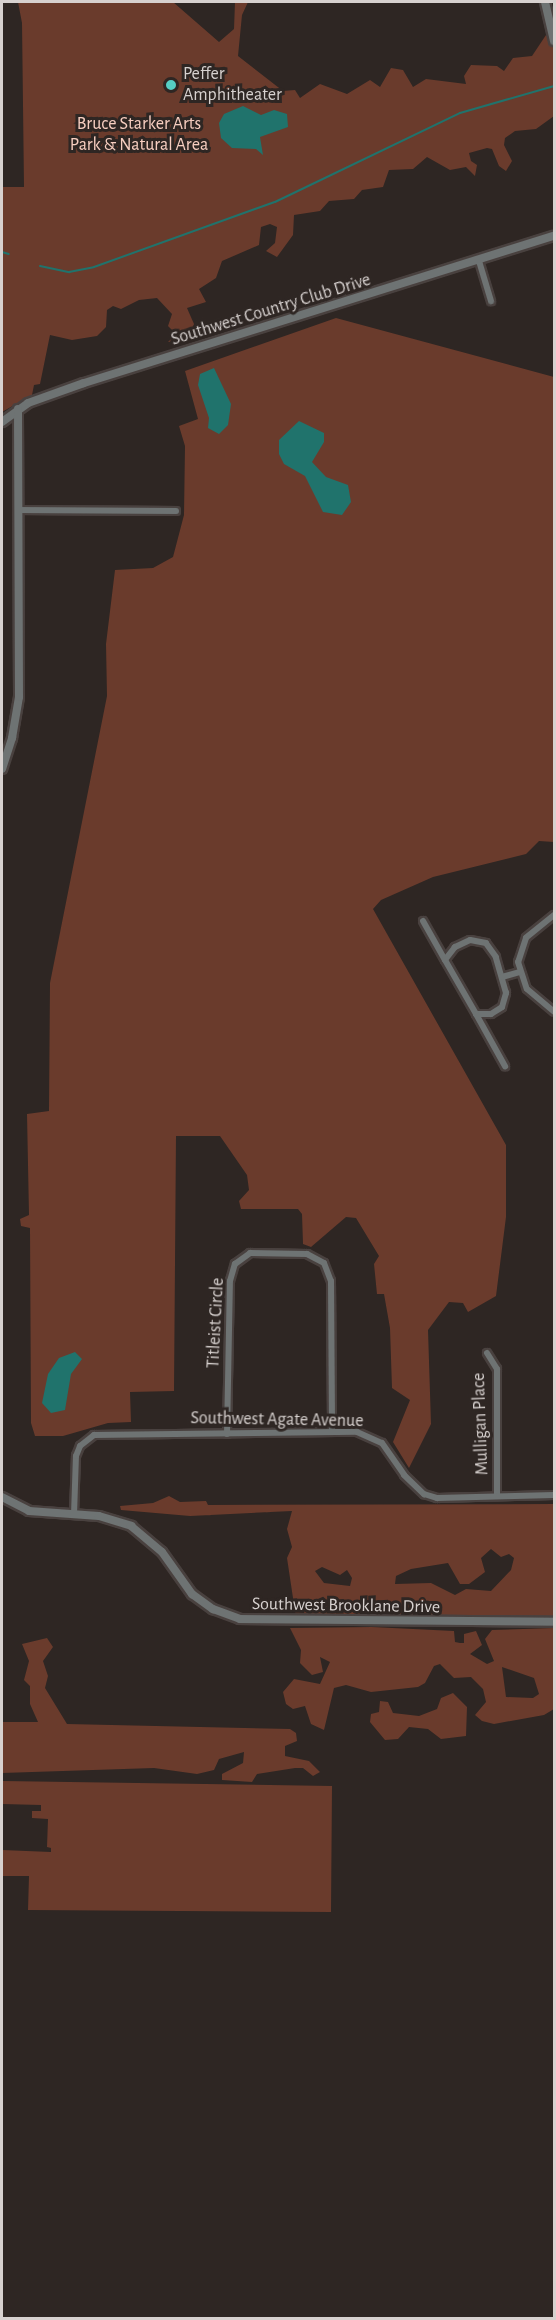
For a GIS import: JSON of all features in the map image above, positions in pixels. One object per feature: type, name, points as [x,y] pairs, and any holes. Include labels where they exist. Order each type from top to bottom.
[{"type":"street","points":[[546,2],[555,41]]},
{"type":"street","name":"Southwest Country Club Drive","points":[[2,422],[18,409],[84,383],[555,236]]},
{"type":"street","points":[[479,261],[491,301]]},
{"type":"street","points":[[2,769],[12,738],[19,697],[18,409]]},
{"type":"street","points":[[18,510],[176,511]]},
{"type":"street","points":[[555,915],[526,938],[519,954],[520,972],[532,995],[555,1012]]},
{"type":"street","points":[[423,921],[505,1066]]},
{"type":"street","points":[[445,960],[455,947],[470,940],[486,944],[496,957],[506,993],[502,1007],[491,1014],[476,1014]]},
{"type":"street","points":[[502,977],[520,972]]},
{"type":"street","name":"Titleist Circle","points":[[227,1434],[230,1281],[235,1264],[250,1253],[307,1254],[324,1263],[331,1281],[332,1432]]},
{"type":"street","name":"Mulligan Place","points":[[487,1353],[497,1369],[497,1496]]},
{"type":"street","name":"Southwest Agate Avenue","points":[[74,1515],[76,1456],[80,1446],[94,1435],[357,1432],[382,1443],[404,1475],[424,1494],[437,1498],[555,1495]]},
{"type":"street","name":"Southwest Brooklane Drive","points":[[2,1497],[29,1511],[99,1516],[138,1530],[162,1552],[192,1594],[213,1609],[240,1619],[555,1622]]},
{"type":"green space","name":"Bruce Starker Arts Park & Natural Area","points":[[18,2],[173,2],[219,42],[234,29],[235,2],[248,2],[242,15],[238,56],[283,91],[295,90],[300,98],[320,84],[347,94],[370,80],[380,87],[391,68],[403,70],[413,87],[426,79],[466,84],[464,76],[471,65],[497,66],[504,71],[513,58],[532,56],[546,35],[554,41],[554,116],[536,129],[515,131],[505,138],[504,145],[512,161],[506,171],[499,166],[492,149],[487,148],[469,153],[471,161],[477,165],[475,176],[466,167],[450,170],[427,157],[413,169],[389,170],[383,187],[362,190],[354,199],[329,201],[320,211],[294,215],[293,235],[277,257],[266,251],[275,243],[277,227],[270,224],[261,227],[259,245],[222,261],[216,278],[199,289],[206,302],[187,308],[194,324],[189,340],[168,342],[176,334],[168,326],[172,314],[157,298],[139,300],[121,309],[113,306],[107,310],[106,327],[97,336],[72,340],[50,335],[40,384],[34,385],[32,395],[2,412],[2,187],[24,187],[22,23]]},
{"type":"green space","points":[[336,318],[554,377],[554,842],[539,841],[526,854],[433,877],[381,900],[373,909],[506,1145],[506,1217],[496,1296],[468,1312],[463,1303],[449,1302],[428,1330],[431,1424],[409,1468],[393,1442],[410,1400],[392,1388],[390,1328],[384,1294],[377,1294],[374,1264],[379,1256],[356,1218],[346,1217],[311,1247],[303,1244],[302,1214],[298,1209],[241,1209],[239,1201],[249,1190],[247,1175],[220,1136],[176,1136],[174,1391],[130,1392],[131,1422],[108,1423],[63,1436],[35,1436],[31,1423],[30,1228],[21,1226],[20,1219],[29,1215],[27,1114],[49,1111],[50,983],[107,696],[106,644],[115,570],[153,568],[173,557],[184,515],[185,446],[179,426],[198,419],[185,371]]},
{"type":"green space","points":[[169,1496],[180,1502],[206,1501],[208,1505],[554,1504],[554,1620],[296,1618],[287,1558],[292,1547],[287,1529],[292,1511],[190,1516],[121,1510],[120,1506],[153,1503]],"holes":[[[491,1549],[501,1557],[509,1554],[514,1558],[511,1570],[491,1591],[466,1589],[455,1595],[431,1583],[395,1584],[396,1576],[411,1569],[448,1563],[460,1584],[469,1584],[485,1572],[481,1558]],[[322,1567],[340,1575],[347,1570],[352,1578],[350,1586],[324,1583],[315,1571]]]},
{"type":"green space","points":[[372,1627],[454,1631],[455,1642],[460,1643],[464,1643],[464,1634],[476,1631],[482,1645],[470,1654],[487,1664],[494,1661],[485,1639],[492,1630],[554,1628],[554,1709],[544,1715],[494,1724],[482,1721],[475,1715],[486,1702],[483,1689],[471,1677],[454,1678],[440,1664],[434,1666],[425,1683],[418,1687],[371,1692],[346,1685],[334,1688],[324,1730],[311,1724],[305,1706],[293,1709],[286,1704],[283,1692],[294,1679],[320,1684],[330,1662],[320,1657],[323,1672],[312,1675],[300,1663],[301,1650],[290,1628]],"holes":[[[502,1667],[534,1678],[539,1694],[533,1698],[506,1697]]]},
{"type":"green space","points":[[47,1638],[53,1647],[43,1661],[48,1676],[45,1688],[67,1724],[290,1729],[296,1733],[297,1741],[285,1746],[285,1756],[309,1761],[320,1772],[313,1776],[303,1768],[295,1768],[257,1774],[252,1782],[222,1780],[222,1774],[243,1763],[244,1752],[219,1759],[214,1770],[197,1774],[154,1768],[2,1773],[2,1722],[38,1722],[30,1704],[30,1686],[24,1680],[29,1661],[22,1644]]},
{"type":"green space","points":[[453,1693],[467,1707],[466,1736],[441,1739],[428,1729],[409,1727],[398,1739],[385,1740],[370,1722],[371,1714],[379,1712],[380,1701],[388,1702],[393,1713],[419,1716],[437,1709],[441,1698]]},
{"type":"green space","points":[[2,1781],[332,1786],[331,1912],[28,1910],[29,1876],[2,1876],[2,1850],[51,1852],[51,1848],[47,1847],[48,1819],[32,1818],[32,1811],[41,1811],[41,1805],[2,1804]]},
{"type":"water","points":[[243,106],[261,115],[274,110],[287,114],[288,127],[260,137],[263,155],[256,149],[232,148],[221,138],[219,123],[224,114]]},
{"type":"water","points":[[214,368],[231,404],[228,425],[219,434],[208,428],[209,418],[198,385],[200,374]]},
{"type":"water","points":[[299,421],[324,433],[324,442],[312,462],[326,477],[348,485],[351,502],[342,515],[323,512],[305,476],[284,464],[279,454],[279,440]]},
{"type":"water","points":[[75,1352],[82,1359],[71,1374],[65,1410],[51,1413],[42,1403],[48,1374],[59,1358]]},
{"type":"waterway","points":[[40,266],[69,272],[94,267],[275,202],[460,113],[554,86]]},
{"type":"waterway","points":[[2,252],[9,254]]},
{"type":"place","name":"Peffer Amphitheater","points":[[171,85]]}]
